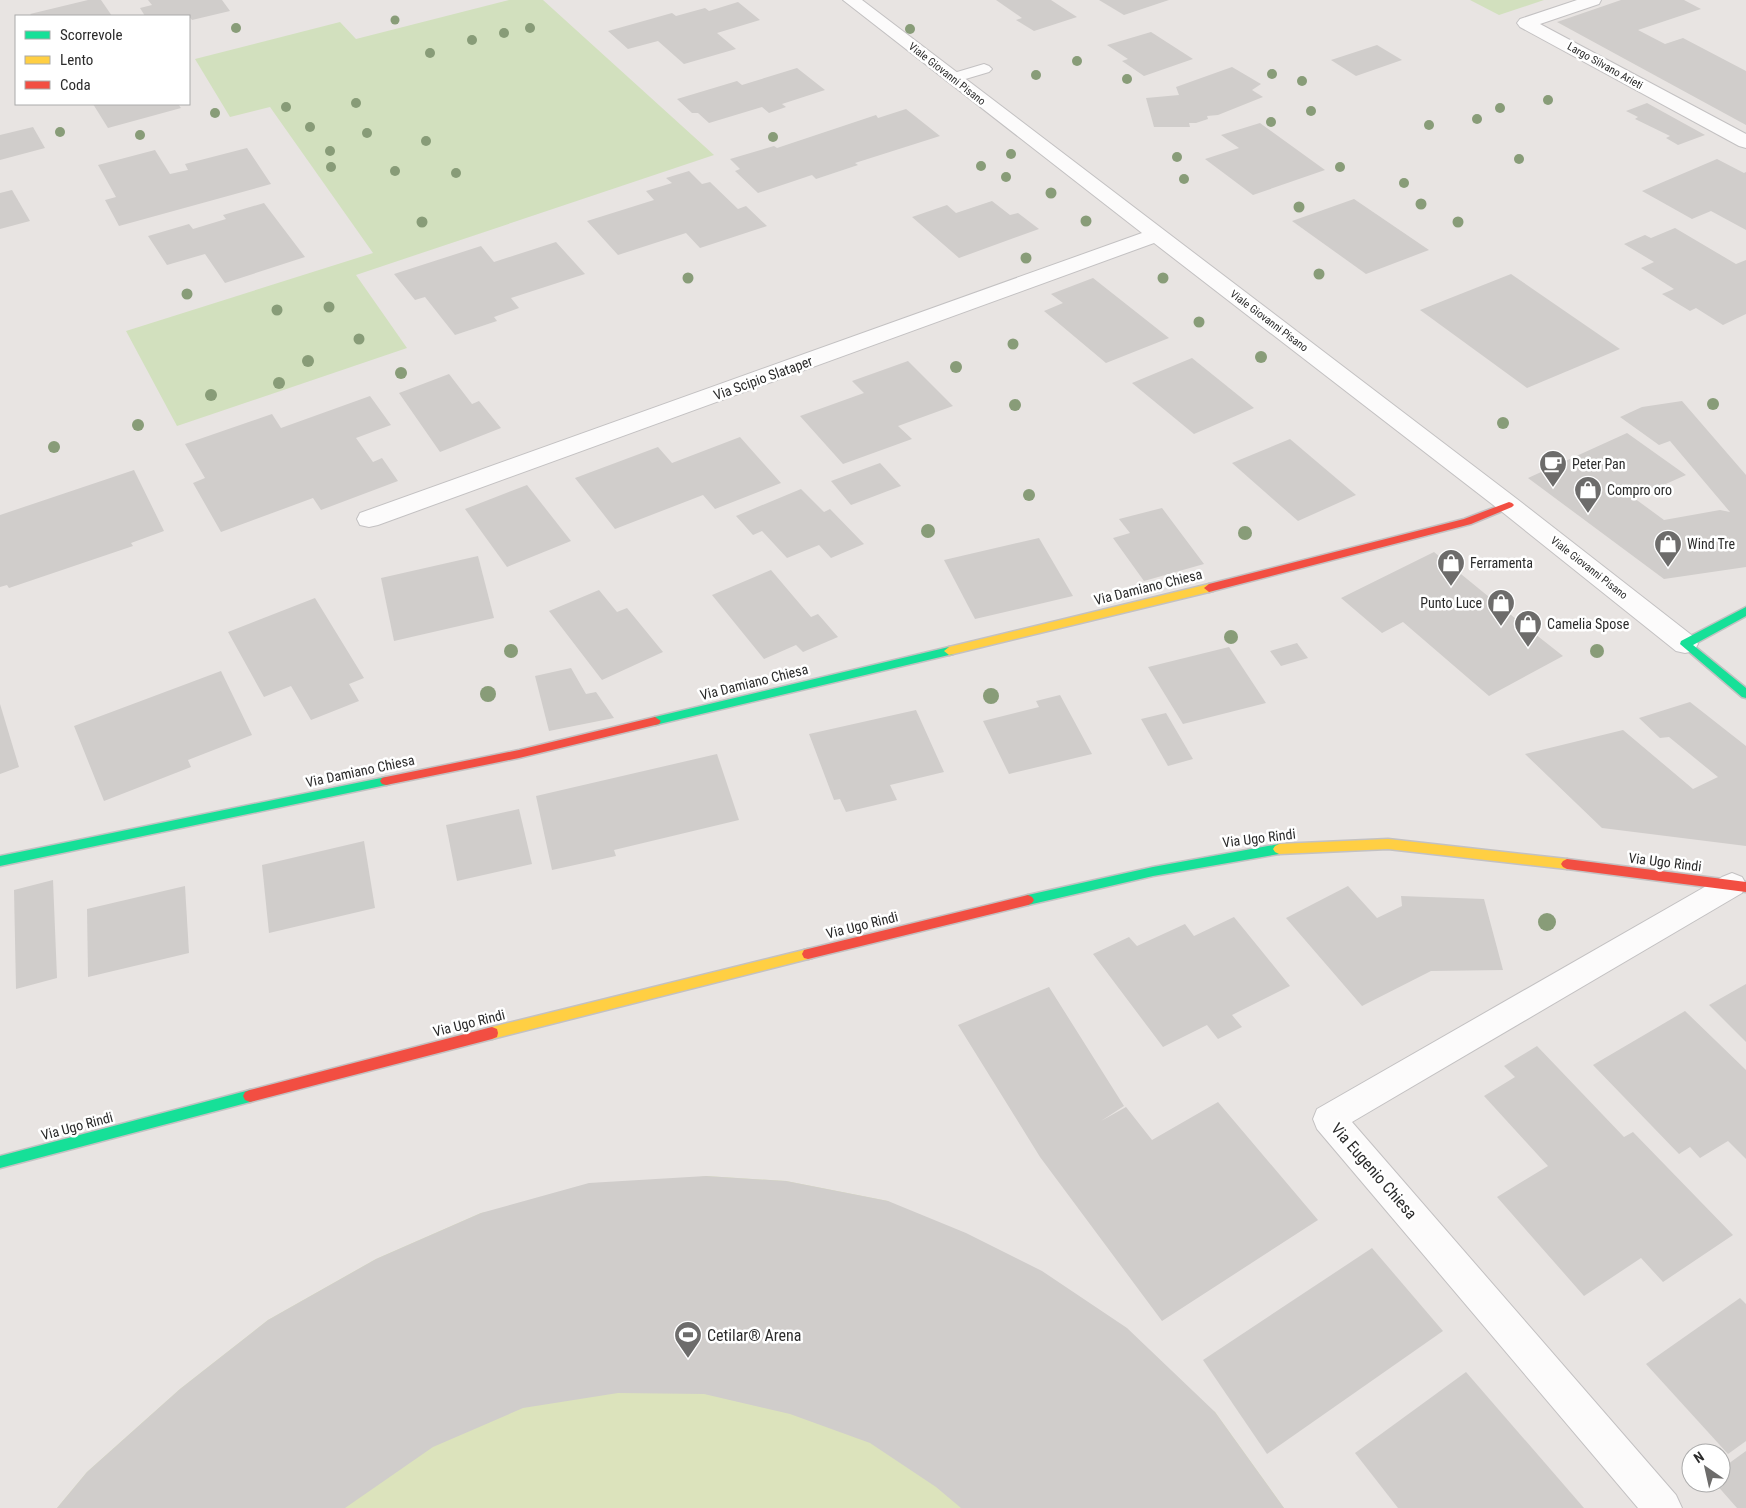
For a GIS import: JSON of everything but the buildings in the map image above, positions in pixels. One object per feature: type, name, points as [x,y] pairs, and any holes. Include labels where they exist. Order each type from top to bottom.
[{"type":"street","name":"Viale Giovanni Pisano","points":[[851,0],[1509,505],[1684,644]]},
{"type":"street","name":"Largo Silvano Arieti","points":[[1593,0],[1526,23],[1746,142]]},
{"type":"street","name":"Via Scipio Slataper","points":[[369,519],[1156,235]]},
{"type":"street","name":"Via Damiano Chiesa","points":[[0,861],[528,752],[1283,570],[1467,522],[1509,505]]},
{"type":"street","points":[[1746,611],[1684,644],[1746,694]]},
{"type":"street","name":"Via Ugo Rindi","points":[[0,1162],[458,1042],[800,956],[1103,881],[1205,860],[1285,848],[1388,844],[1489,854],[1739,886]]},
{"type":"street","name":"Via Eugenio Chiesa","points":[[1663,1508],[1329,1119],[1739,886]]},
{"type":"lane","points":[[952,78],[984,68]]},
{"type":"green space","points":[[509,0],[543,0],[714,155],[356,275],[407,348],[177,426],[126,331],[373,253],[270,107],[230,117],[195,59],[340,22],[356,39]]},
{"type":"green space","points":[[1470,0],[1544,0],[1499,15]]},
{"type":"green space","name":"Cetilar® Arena","points":[[706,1176],[786,1181],[888,1201],[1215,1412],[1284,1508],[57,1508],[87,1472],[180,1389],[268,1320],[376,1259],[481,1213]]},
{"type":"traffic: fast","points":[[1746,611],[1685,644],[1746,694]]},
{"type":"traffic: fast","points":[[655,721],[949,651]]},
{"type":"traffic: fast","points":[[0,861],[386,781]]},
{"type":"traffic: fast","points":[[1028,900],[1153,872],[1279,849]]},
{"type":"traffic: fast","points":[[0,1162],[250,1096]]},
{"type":"traffic: slow","points":[[949,651],[1209,588]]},
{"type":"traffic: slow","points":[[1279,849],[1388,844],[1567,864]]},
{"type":"traffic: slow","points":[[492,1033],[808,954]]},
{"type":"traffic: jam","points":[[1209,588],[1467,522],[1509,505]]},
{"type":"traffic: jam","points":[[386,781],[519,754],[655,721]]},
{"type":"traffic: jam","points":[[1567,864],[1746,887]]},
{"type":"traffic: jam","points":[[808,954],[1028,900]]},
{"type":"traffic: jam","points":[[250,1096],[492,1033]]},
{"type":"place","name":"Peter Pan","points":[[1553,488]]},
{"type":"place","name":"Compro oro","points":[[1588,514]]},
{"type":"place","name":"Wind Tre","points":[[1668,568]]},
{"type":"place","name":"Ferramenta","points":[[1451,587]]},
{"type":"place","name":"Punto Luce","points":[[1501,627]]},
{"type":"place","name":"Camelia Spose","points":[[1528,648]]},
{"type":"place","name":"Cetilar® Arena","points":[[688,1359]]}]
